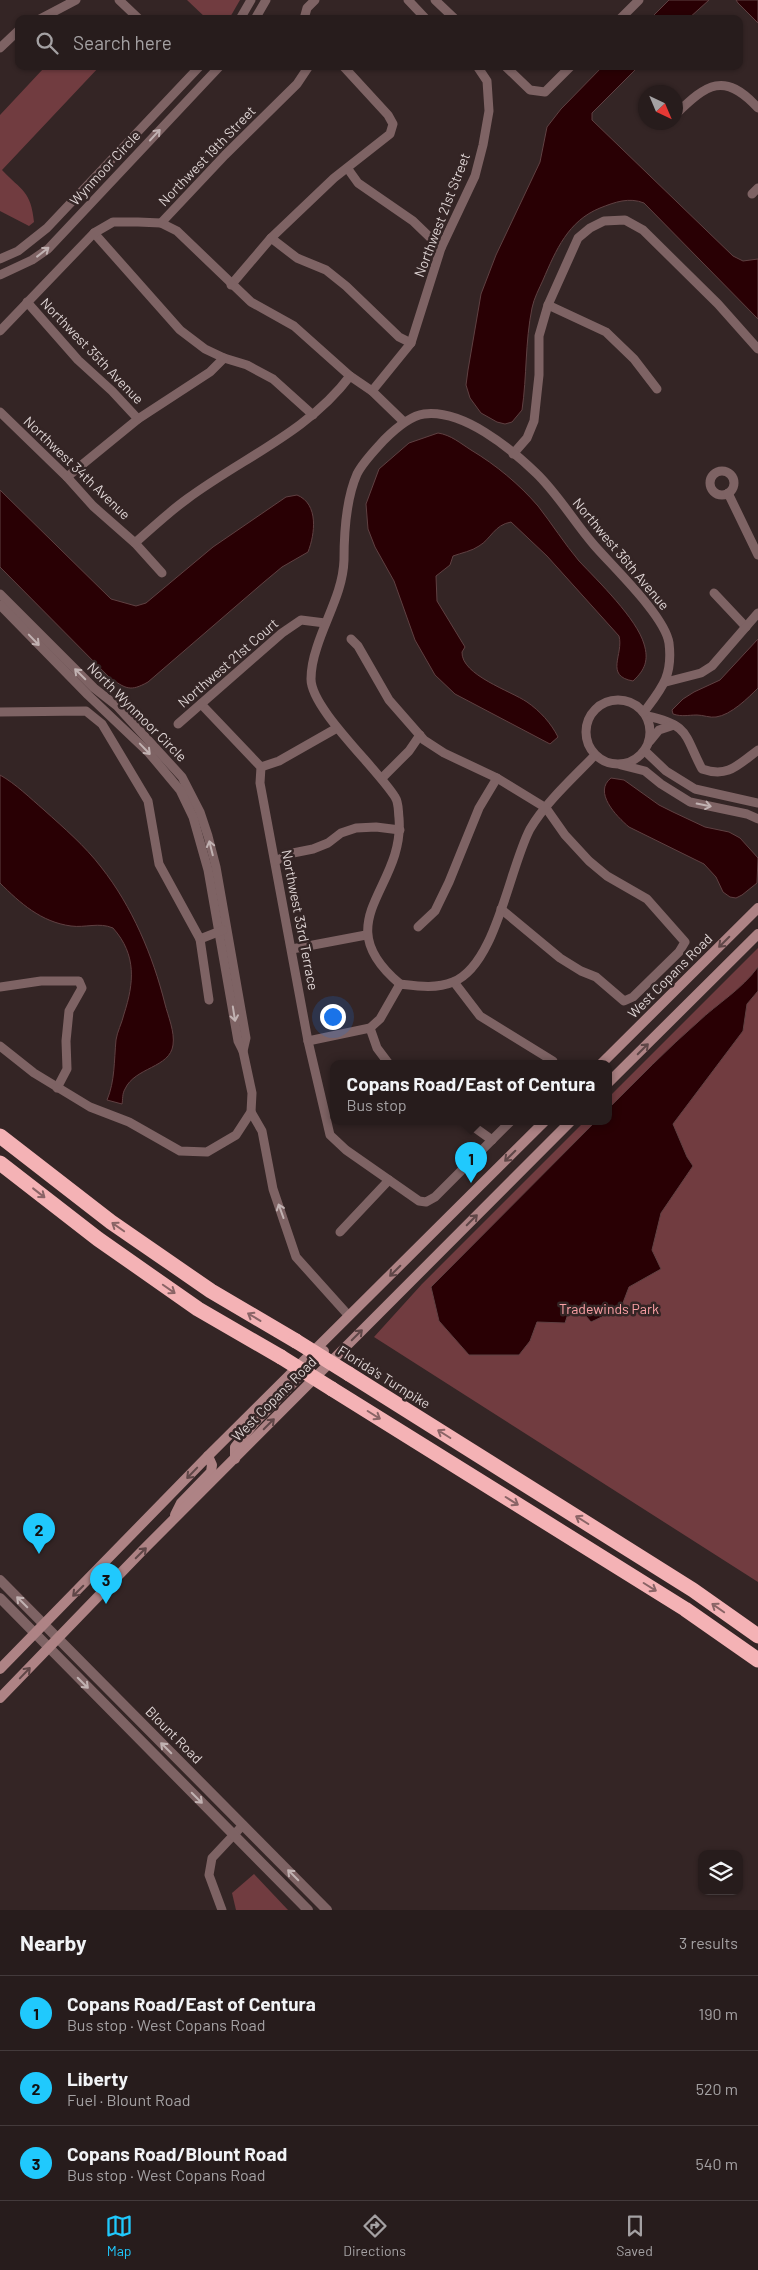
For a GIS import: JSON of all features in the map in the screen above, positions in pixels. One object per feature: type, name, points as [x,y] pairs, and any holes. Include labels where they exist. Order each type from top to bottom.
[{"type":"highway","name":"Florida's Turnpike","points":[[0,1136],[111,1222],[211,1291],[296,1341],[693,1590],[758,1636]]},
{"type":"highway","points":[[0,1163],[98,1239],[198,1310],[281,1357],[685,1609],[758,1660]]},
{"type":"main road","name":"West Copans Road","points":[[606,1060],[758,908]]},
{"type":"main road","points":[[612,1079],[758,934]]},
{"type":"main road","name":"West Copans Road","points":[[0,1670],[208,1456],[541,1125]]},
{"type":"main road","name":"West Copans Road","points":[[0,1698],[234,1459],[567,1125]]},
{"type":"main road","points":[[494,1172],[506,1186]]},
{"type":"main road","points":[[234,1459],[235,1448],[245,1435],[337,1338],[349,1316]]},
{"type":"main road","points":[[172,1523],[181,1503],[211,1472],[212,1464],[208,1456]]},
{"type":"street","points":[[48,15],[76,0]]},
{"type":"street","points":[[119,0],[135,15]]},
{"type":"street","points":[[242,15],[250,0]]},
{"type":"street","points":[[257,15],[266,0]]},
{"type":"street","points":[[305,15],[307,8],[315,0]]},
{"type":"street","points":[[408,0],[422,15]]},
{"type":"street","points":[[435,0],[451,15]]},
{"type":"street","points":[[624,15],[639,0]]},
{"type":"street","points":[[0,48],[15,34]]},
{"type":"street","name":"Wynmoor Circle","points":[[0,259],[18,251],[47,228],[193,70]]},
{"type":"street","points":[[196,70],[205,82]]},
{"type":"street","name":"Wynmoor Circle","points":[[0,275],[48,250],[216,70]]},
{"type":"street","name":"Northwest 19th Street","points":[[0,331],[94,233],[113,222],[161,223],[225,155],[297,84],[307,70]]},
{"type":"street","points":[[231,285],[271,238],[334,178],[348,169],[390,134],[393,124],[388,115],[347,70]]},
{"type":"street","name":"Northwest 21st Street","points":[[372,391],[411,343],[441,248],[474,176],[483,145],[489,110],[487,81],[480,70]]},
{"type":"street","points":[[509,70],[530,90],[545,92],[567,70]]},
{"type":"street","points":[[683,107],[696,94],[718,84],[730,86],[740,91],[758,108]]},
{"type":"street","points":[[348,169],[358,183],[413,221],[441,248]]},
{"type":"street","points":[[595,755],[546,808],[531,828],[515,862],[492,933],[470,970],[454,982],[430,986],[400,984],[386,972],[374,955],[366,935],[368,916],[394,860],[400,830],[397,800],[382,778],[337,728],[314,693],[311,680],[315,651],[325,623],[338,596],[344,568],[344,544],[351,494],[358,472],[391,432],[404,422],[423,414],[451,416],[481,430],[514,454],[527,438],[534,421],[539,375],[539,336],[548,305],[578,238],[590,228],[604,221],[625,220],[642,230],[718,304],[758,349]]},
{"type":"street","points":[[161,223],[177,231],[231,285],[251,302],[294,326],[350,376],[372,391],[404,422]]},
{"type":"street","points":[[94,233],[180,330],[205,349],[224,358],[247,365],[273,379],[313,414]]},
{"type":"street","points":[[271,238],[297,258],[326,270],[346,286],[399,337],[411,343]]},
{"type":"street","name":"Northwest 35th Avenue","points":[[27,302],[78,360],[112,391],[138,419]]},
{"type":"street","points":[[548,305],[606,332],[634,359],[657,389]]},
{"type":"street","points":[[67,477],[138,419],[210,372],[224,358]]},
{"type":"street","points":[[135,543],[186,499],[257,453],[284,438],[337,393],[350,376]]},
{"type":"street","name":"Northwest 34th Avenue","points":[[0,412],[67,477],[93,506],[135,543],[162,573]]},
{"type":"street","name":"Northwest 36th Avenue","points":[[514,454],[537,474],[589,539],[660,621],[669,641],[666,682]]},
{"type":"street","points":[[728,493],[758,555]]},
{"type":"street","points":[[714,593],[746,627]]},
{"type":"street","name":"North Wynmoor Circle","points":[[0,594],[94,688],[117,706],[182,777],[200,812],[208,836],[216,867],[222,930]]},
{"type":"street","name":"North Wynmoor Circle","points":[[0,605],[88,695],[149,753],[180,790],[194,817],[246,1038],[243,1051],[252,1093],[251,1112]]},
{"type":"street","points":[[646,714],[666,682],[700,673],[712,666],[758,613]]},
{"type":"street","name":"Northwest 21st Court","points":[[178,724],[282,633],[301,620],[325,623]]},
{"type":"street","points":[[350,638],[358,646],[389,700],[420,735],[444,753],[497,778],[546,808],[565,835],[589,861],[607,876],[647,899],[685,942],[679,952],[633,997],[624,1001],[596,977],[581,971],[560,958],[501,909]]},
{"type":"street","points":[[758,750],[734,769],[714,773],[702,769],[684,731],[646,714],[629,701],[620,700],[601,704],[593,711],[586,730],[590,748],[602,760],[616,765],[645,770],[690,802],[746,814],[758,819]]},
{"type":"street","points":[[201,704],[261,768],[279,761],[337,728]]},
{"type":"street","points":[[102,724],[117,706]]},
{"type":"street","points":[[0,712],[86,711],[102,724],[148,801],[159,864],[200,939],[210,1000]]},
{"type":"street","points":[[646,714],[650,724],[650,741]]},
{"type":"street","points":[[616,765],[632,761],[645,750],[653,735],[659,730],[674,725]]},
{"type":"street","points":[[382,778],[409,751],[420,735]]},
{"type":"street","points":[[645,750],[666,771],[695,789],[758,803]]},
{"type":"street","name":"Northwest 33rd Terrace","points":[[261,768],[260,783],[308,1040],[330,1134],[346,1150],[419,1201],[426,1202],[435,1197],[492,1140]]},
{"type":"street","points":[[418,927],[435,912],[479,808],[497,778]]},
{"type":"street","points":[[674,792],[682,781]]},
{"type":"street","points":[[275,861],[293,853],[313,849],[341,833],[356,828],[376,827],[400,830]]},
{"type":"street","points":[[200,939],[222,930]]},
{"type":"street","points":[[292,949],[366,935]]},
{"type":"street","points":[[0,987],[40,981],[79,981],[82,988],[69,1011],[66,1041],[67,1069],[57,1088]]},
{"type":"street","points":[[454,982],[468,1003],[480,1016],[551,1060]]},
{"type":"street","points":[[308,1040],[370,1028],[380,1019],[400,984]]},
{"type":"street","points":[[370,1028],[377,1048],[387,1060]]},
{"type":"street","points":[[0,1046],[57,1088],[90,1107],[129,1122],[180,1151],[207,1152],[236,1136],[251,1112],[262,1131],[273,1189],[296,1257],[349,1316]]},
{"type":"street","points":[[471,1125],[492,1140],[507,1125]]},
{"type":"street","points":[[340,1232],[390,1180]]},
{"type":"street","name":"Blount Road","points":[[0,1580],[328,1910]]},
{"type":"street","name":"Blount Road","points":[[0,1598],[308,1910]]},
{"type":"street","points":[[222,1910],[209,1875],[212,1858],[243,1824]]},
{"type":"green space","points":[[187,0],[240,0],[231,15],[203,15]]},
{"type":"green space","points":[[42,70],[96,70],[2,170],[28,197],[34,222],[29,226],[0,211],[0,115]]},
{"type":"green space","name":"Tradewinds Park","points":[[758,948],[758,1582],[374,1337],[422,1284],[581,1125],[612,1125],[612,1094]]},
{"type":"green space","points":[[254,1874],[288,1910],[236,1910],[232,1893]]},
{"type":"shaded area","points":[[669,0],[709,0],[692,15],[654,15]]},
{"type":"shaded area","points":[[736,0],[758,0],[758,23],[738,3]]},
{"type":"shaded area","points":[[599,70],[635,70],[592,113],[592,120],[733,256],[743,261],[758,259],[758,319],[644,203],[627,200],[600,208],[579,221],[564,238],[537,294],[532,308],[528,334],[522,410],[512,422],[505,424],[497,422],[481,413],[470,398],[466,385],[481,294],[496,255],[540,162],[547,127],[561,109]]},
{"type":"shaded area","points":[[438,433],[455,440],[489,462],[507,475],[531,498],[579,561],[606,589],[634,623],[644,644],[646,660],[643,669],[633,681],[624,678],[617,669],[619,636],[547,556],[511,522],[501,526],[476,548],[453,556],[450,565],[436,576],[437,601],[465,647],[462,652],[464,660],[469,668],[488,682],[527,702],[541,713],[558,737],[550,744],[455,694],[435,675],[415,640],[394,581],[375,547],[368,529],[366,504],[379,469],[409,443]]},
{"type":"shaded area","points":[[0,490],[111,599],[136,606],[146,603],[213,547],[286,497],[297,495],[309,505],[313,520],[312,537],[308,552],[282,567],[148,682],[137,687],[128,688],[109,677],[0,567]]},
{"type":"shaded area","points":[[758,639],[758,688],[744,701],[722,716],[682,716],[673,714],[672,710],[683,699],[720,680]]},
{"type":"shaded area","points":[[0,775],[44,810],[95,859],[112,882],[132,915],[148,950],[171,1024],[173,1045],[166,1058],[136,1076],[130,1082],[124,1091],[122,1104],[107,1100],[113,1078],[117,1037],[130,991],[131,969],[126,948],[113,928],[103,925],[71,926],[60,924],[41,916],[23,904],[0,883]]},
{"type":"shaded area","points":[[611,778],[624,780],[659,805],[705,827],[729,832],[740,838],[758,858],[757,883],[742,895],[736,898],[730,897],[723,892],[716,877],[704,864],[629,827],[618,817],[605,797],[604,790]]},
{"type":"shaded area","points":[[758,967],[758,991],[747,1004],[743,1031],[673,1124],[687,1157],[693,1166],[661,1213],[652,1250],[661,1269],[629,1287],[621,1308],[591,1322],[585,1315],[568,1314],[565,1323],[537,1322],[530,1341],[519,1355],[469,1355],[439,1321],[431,1287],[592,1125],[612,1125],[612,1105],[675,1043],[737,990]]},
{"type":"place","name":"Copans Road/East of Centura","points":[[471,1183]]},
{"type":"place","name":"Liberty","points":[[39,1554]]},
{"type":"place","name":"Copans Road/Blount Road","points":[[106,1604]]}]
